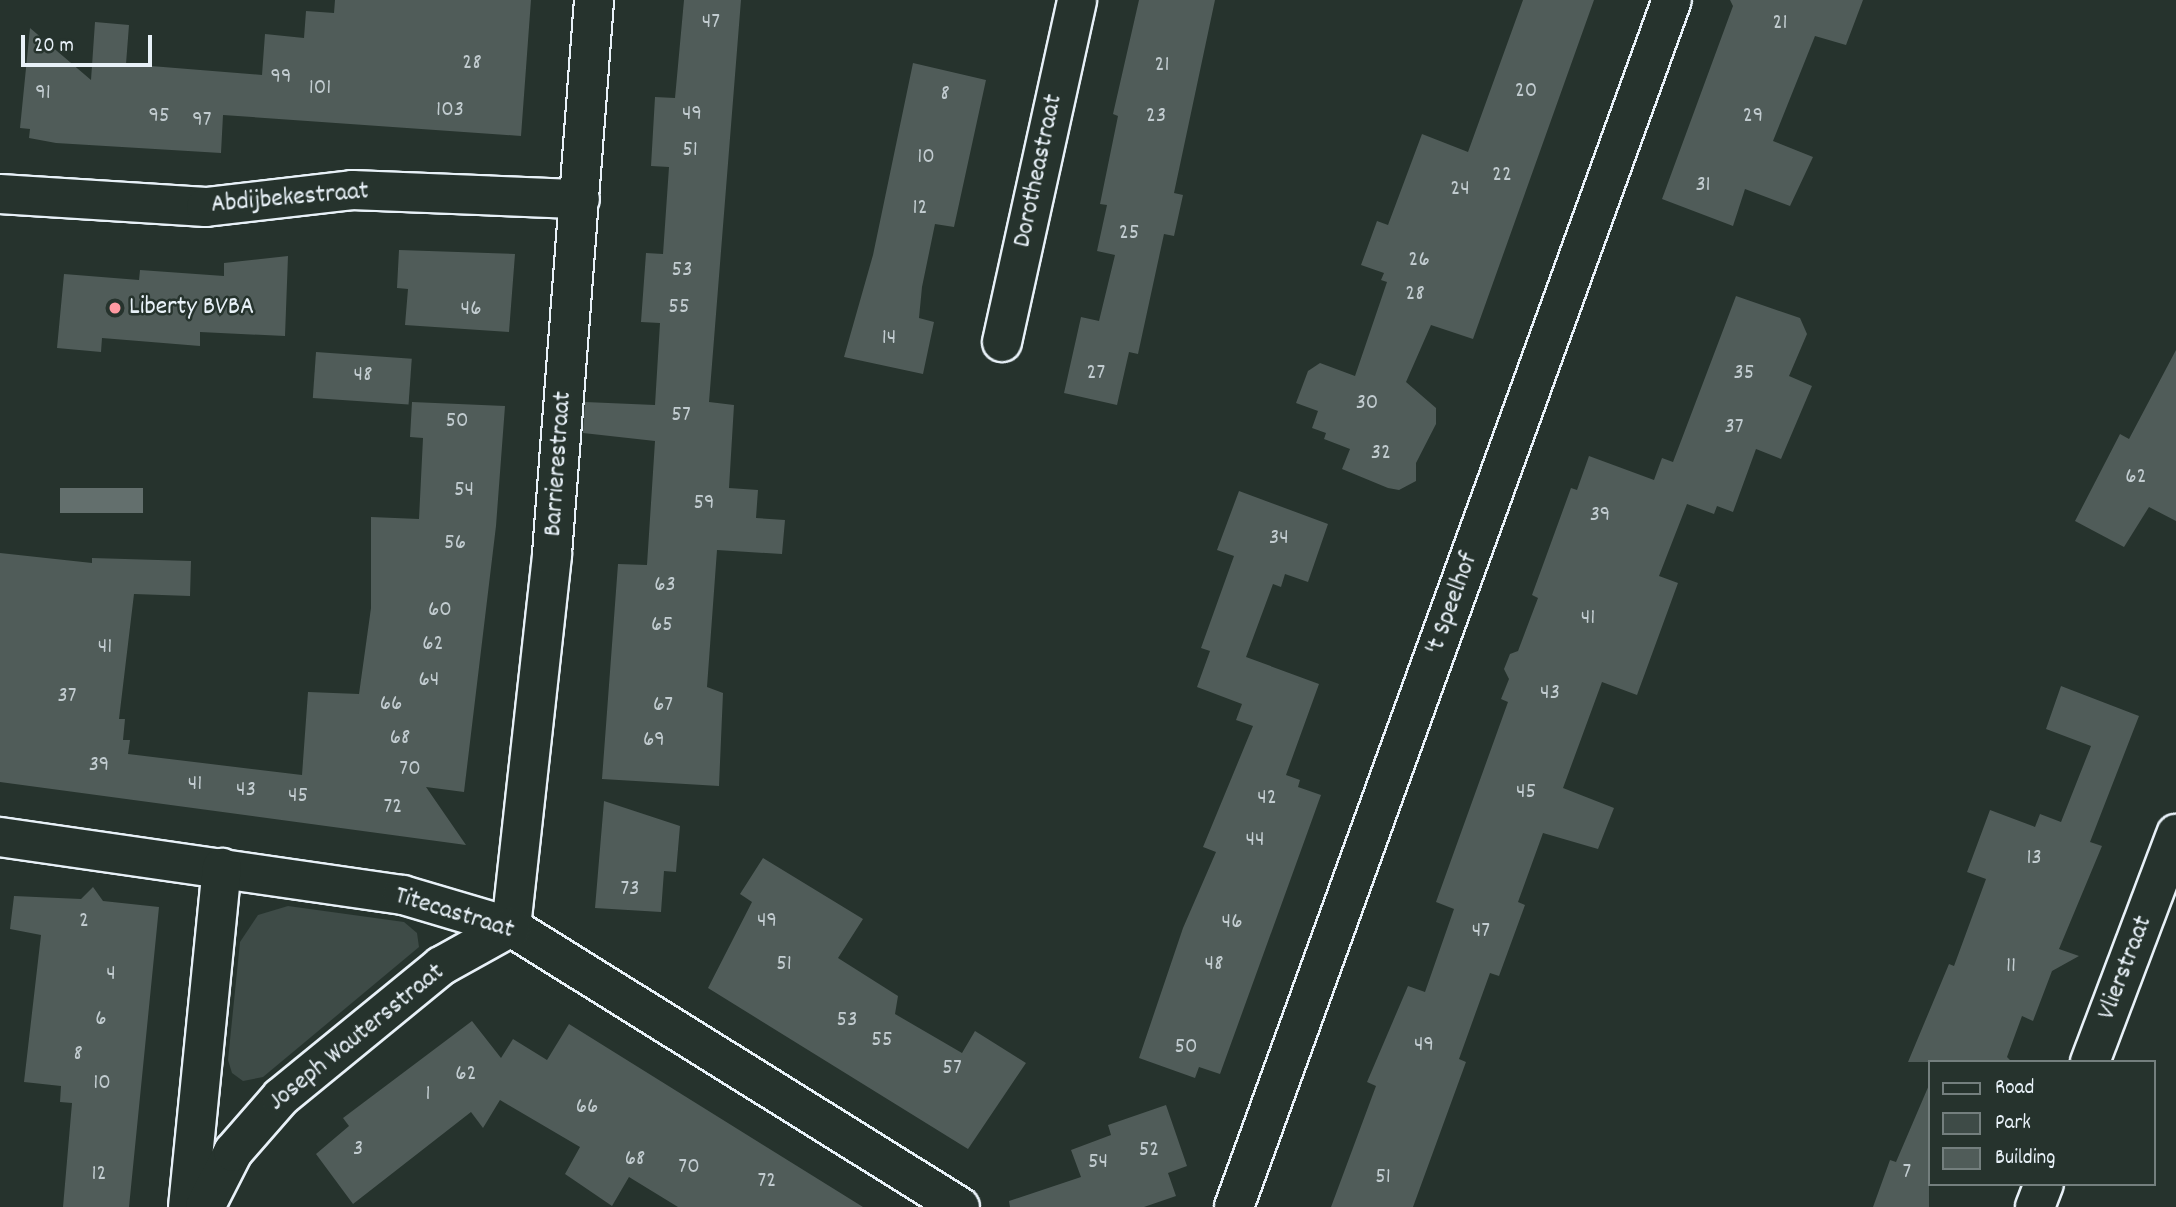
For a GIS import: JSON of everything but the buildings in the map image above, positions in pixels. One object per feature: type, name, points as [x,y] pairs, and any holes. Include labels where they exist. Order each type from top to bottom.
[{"type":"street","name":"Barrierestraat","points":[[511,927],[552,554],[594,0]]},
{"type":"street","name":"Dorotheastraat","points":[[1002,342],[1077,0]]},
{"type":"street","name":"'t Speelhof","points":[[1234,1207],[1672,0]]},
{"type":"street","name":"Abdijbekestraat","points":[[0,194],[205,207],[352,190],[580,198]]},
{"type":"street","name":"Vlierstraat","points":[[2091,1060],[2176,834]]},
{"type":"street","name":"Titecastraat","points":[[0,837],[404,895],[511,927],[960,1207]]},
{"type":"street","points":[[188,1207],[222,868]]},
{"type":"street","name":"Joseph Wautersstraat","points":[[205,1207],[233,1152],[281,1097],[441,967],[511,927]]},
{"type":"street","points":[[2035,1207],[2043,1186]]},
{"type":"green space","points":[[288,906],[404,922],[417,933],[419,947],[263,1077],[243,1081],[232,1073],[228,1060],[240,942],[258,915]]},
{"type":"shaded area","points":[[60,488],[143,488],[143,513],[60,513]]},
{"type":"place","name":"Liberty BVBA","points":[[115,308]]}]
